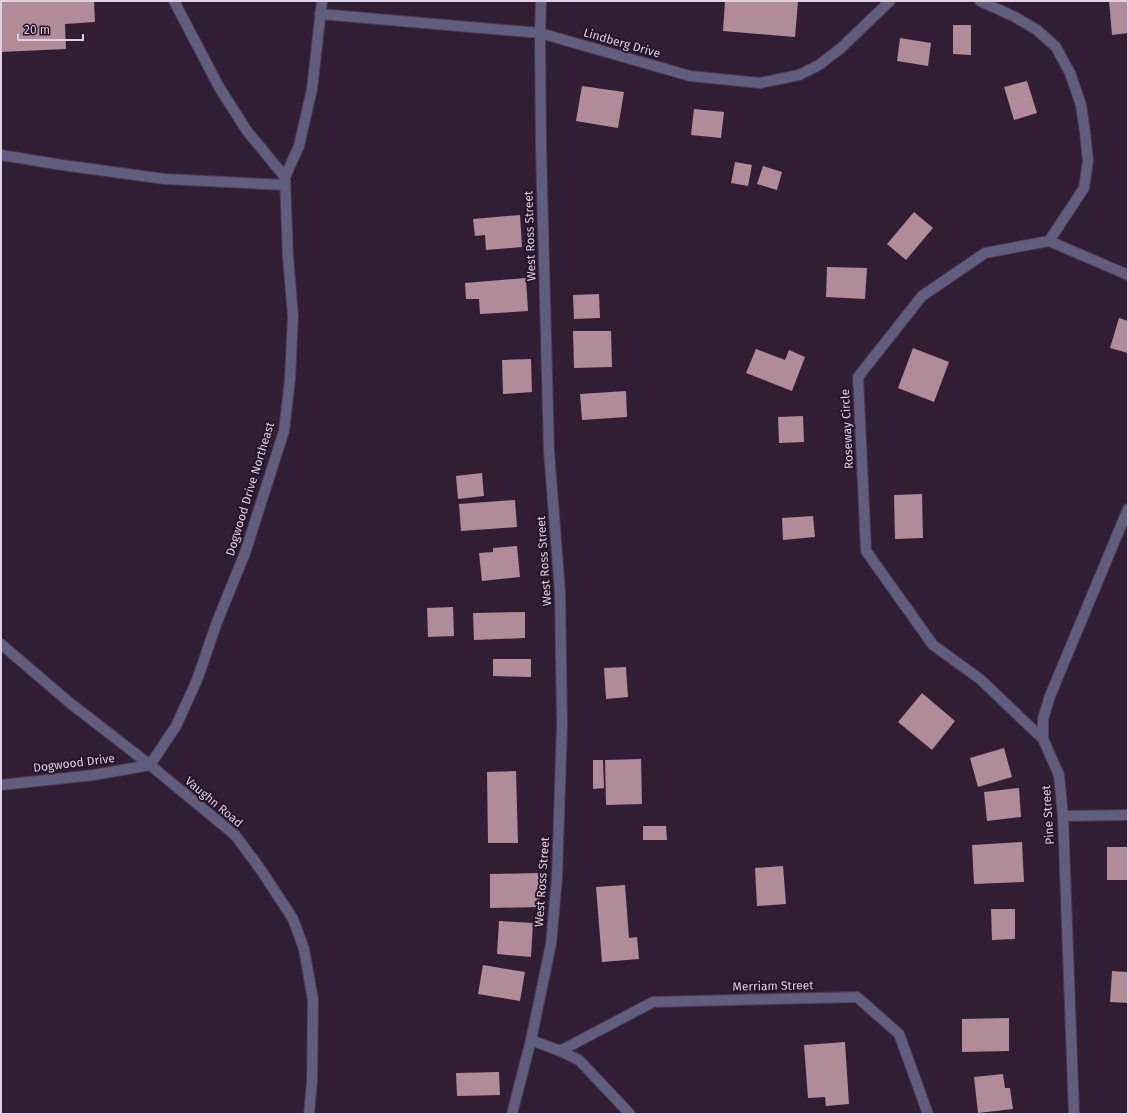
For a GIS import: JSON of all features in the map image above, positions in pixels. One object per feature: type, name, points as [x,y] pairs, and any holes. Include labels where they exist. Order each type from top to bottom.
[{"type":"street","points":[[174,1],[219,88],[247,131],[285,181]]},
{"type":"street","name":"Dogwood Drive Northeast","points":[[150,764],[176,726],[197,680],[245,553],[284,431],[290,378],[293,316],[288,257],[285,181],[299,146],[312,89],[322,1]]},
{"type":"street","name":"West Ross Street","points":[[512,1114],[531,1040],[550,944],[557,877],[562,725],[560,592],[549,451],[541,148],[540,32],[542,1]]},
{"type":"street","name":"Lindberg Drive","points":[[320,14],[540,32],[690,76],[760,83],[799,75],[819,65],[842,48],[890,1]]},
{"type":"street","points":[[980,1],[1015,17],[1037,30],[1056,46],[1070,73],[1081,105],[1086,132],[1088,161],[1084,188],[1049,241],[1128,275]]},
{"type":"street","points":[[1,155],[165,179],[285,181]]},
{"type":"street","name":"Roseway Circle","points":[[1043,739],[980,679],[933,646],[866,551],[858,378],[922,296],[985,253],[1049,241]]},
{"type":"street","name":"Pine Street","points":[[1074,1114],[1063,816],[1059,775],[1043,739],[1043,719],[1050,696],[1128,509]]},
{"type":"street","name":"Vaughn Road","points":[[1,644],[70,703],[150,764],[235,835],[261,870],[293,919],[304,948],[313,1000],[312,1082],[309,1114]]},
{"type":"street","name":"Dogwood Drive","points":[[1,785],[94,775],[150,764]]},
{"type":"street","points":[[1063,816],[1128,815]]},
{"type":"street","name":"Merriam Street","points":[[560,1051],[653,1002],[857,997],[899,1034],[928,1114]]},
{"type":"street","points":[[531,1040],[579,1060],[630,1114]]},
{"type":"building","points":[[1,1],[94,1],[95,22],[65,24],[66,49],[1,52]]},
{"type":"building","points":[[725,1],[798,1],[795,37],[723,31]]},
{"type":"building","points":[[1109,1],[1128,1],[1128,33],[1112,35]]},
{"type":"building","points":[[953,25],[971,25],[971,55],[953,54]]},
{"type":"building","points":[[900,38],[931,43],[928,66],[897,61]]},
{"type":"building","points":[[1027,81],[1037,113],[1014,120],[1004,87]]},
{"type":"building","points":[[582,86],[624,92],[618,128],[576,121]]},
{"type":"building","points":[[694,109],[724,112],[721,138],[691,135]]},
{"type":"building","points":[[735,162],[752,165],[748,186],[731,183]]},
{"type":"building","points":[[763,166],[782,172],[777,190],[757,184]]},
{"type":"building","points":[[914,212],[933,228],[906,260],[887,244]]},
{"type":"building","points":[[520,215],[522,247],[486,250],[485,235],[475,236],[473,219]]},
{"type":"building","points":[[827,267],[867,268],[865,299],[826,297]]},
{"type":"building","points":[[526,278],[528,311],[480,314],[479,299],[466,299],[465,283]]},
{"type":"building","points":[[599,294],[600,318],[574,319],[573,295]]},
{"type":"building","points":[[1119,318],[1128,321],[1128,353],[1110,348]]},
{"type":"building","points":[[573,331],[611,331],[612,367],[574,368]]},
{"type":"building","points":[[913,348],[949,362],[934,402],[898,388]]},
{"type":"building","points":[[756,349],[785,360],[789,350],[805,357],[792,391],[746,373]]},
{"type":"building","points":[[531,359],[532,392],[503,394],[502,360]]},
{"type":"building","points":[[626,391],[627,417],[582,420],[580,394]]},
{"type":"building","points":[[803,416],[804,442],[779,443],[778,417]]},
{"type":"building","points":[[482,473],[484,496],[458,499],[456,476]]},
{"type":"building","points":[[922,494],[923,538],[895,539],[894,495]]},
{"type":"building","points":[[515,500],[517,527],[461,531],[459,504]]},
{"type":"building","points":[[813,516],[815,537],[783,540],[782,518]]},
{"type":"building","points":[[517,546],[520,577],[482,581],[479,553],[493,552],[493,548]]},
{"type":"building","points":[[453,607],[454,636],[428,637],[427,608]]},
{"type":"building","points":[[525,612],[525,638],[474,640],[473,613]]},
{"type":"building","points":[[493,659],[531,659],[531,677],[493,676]]},
{"type":"building","points":[[626,667],[628,697],[606,699],[604,668]]},
{"type":"building","points":[[922,693],[955,721],[932,750],[898,722]]},
{"type":"building","points":[[1004,748],[1012,777],[978,787],[970,758]]},
{"type":"building","points":[[641,759],[642,804],[606,805],[605,760]]},
{"type":"building","points":[[593,760],[603,760],[604,788],[593,789]]},
{"type":"building","points":[[516,771],[518,843],[488,843],[487,772]]},
{"type":"building","points":[[1019,788],[1021,817],[987,821],[984,792]]},
{"type":"building","points":[[643,826],[666,826],[667,840],[643,840]]},
{"type":"building","points":[[1022,842],[1024,882],[974,884],[972,845]]},
{"type":"building","points":[[1107,847],[1128,847],[1128,880],[1107,880]]},
{"type":"building","points":[[783,866],[786,904],[757,906],[755,868]]},
{"type":"building","points":[[539,873],[540,907],[490,908],[490,874]]},
{"type":"building","points":[[625,885],[629,938],[637,937],[639,959],[602,962],[596,887]]},
{"type":"building","points":[[991,909],[1015,909],[1015,939],[992,940]]},
{"type":"building","points":[[499,921],[533,923],[531,957],[497,954]]},
{"type":"building","points":[[483,965],[525,972],[520,1001],[478,994]]},
{"type":"building","points":[[1112,971],[1128,972],[1128,1003],[1110,1002]]},
{"type":"building","points":[[1009,1018],[1009,1051],[962,1052],[962,1019]]},
{"type":"building","points":[[845,1042],[849,1104],[826,1106],[825,1097],[808,1098],[804,1045]]},
{"type":"building","points":[[499,1072],[500,1095],[457,1096],[456,1073]]},
{"type":"building","points":[[1003,1074],[1005,1088],[1010,1088],[1013,1109],[978,1113],[974,1077]]}]
